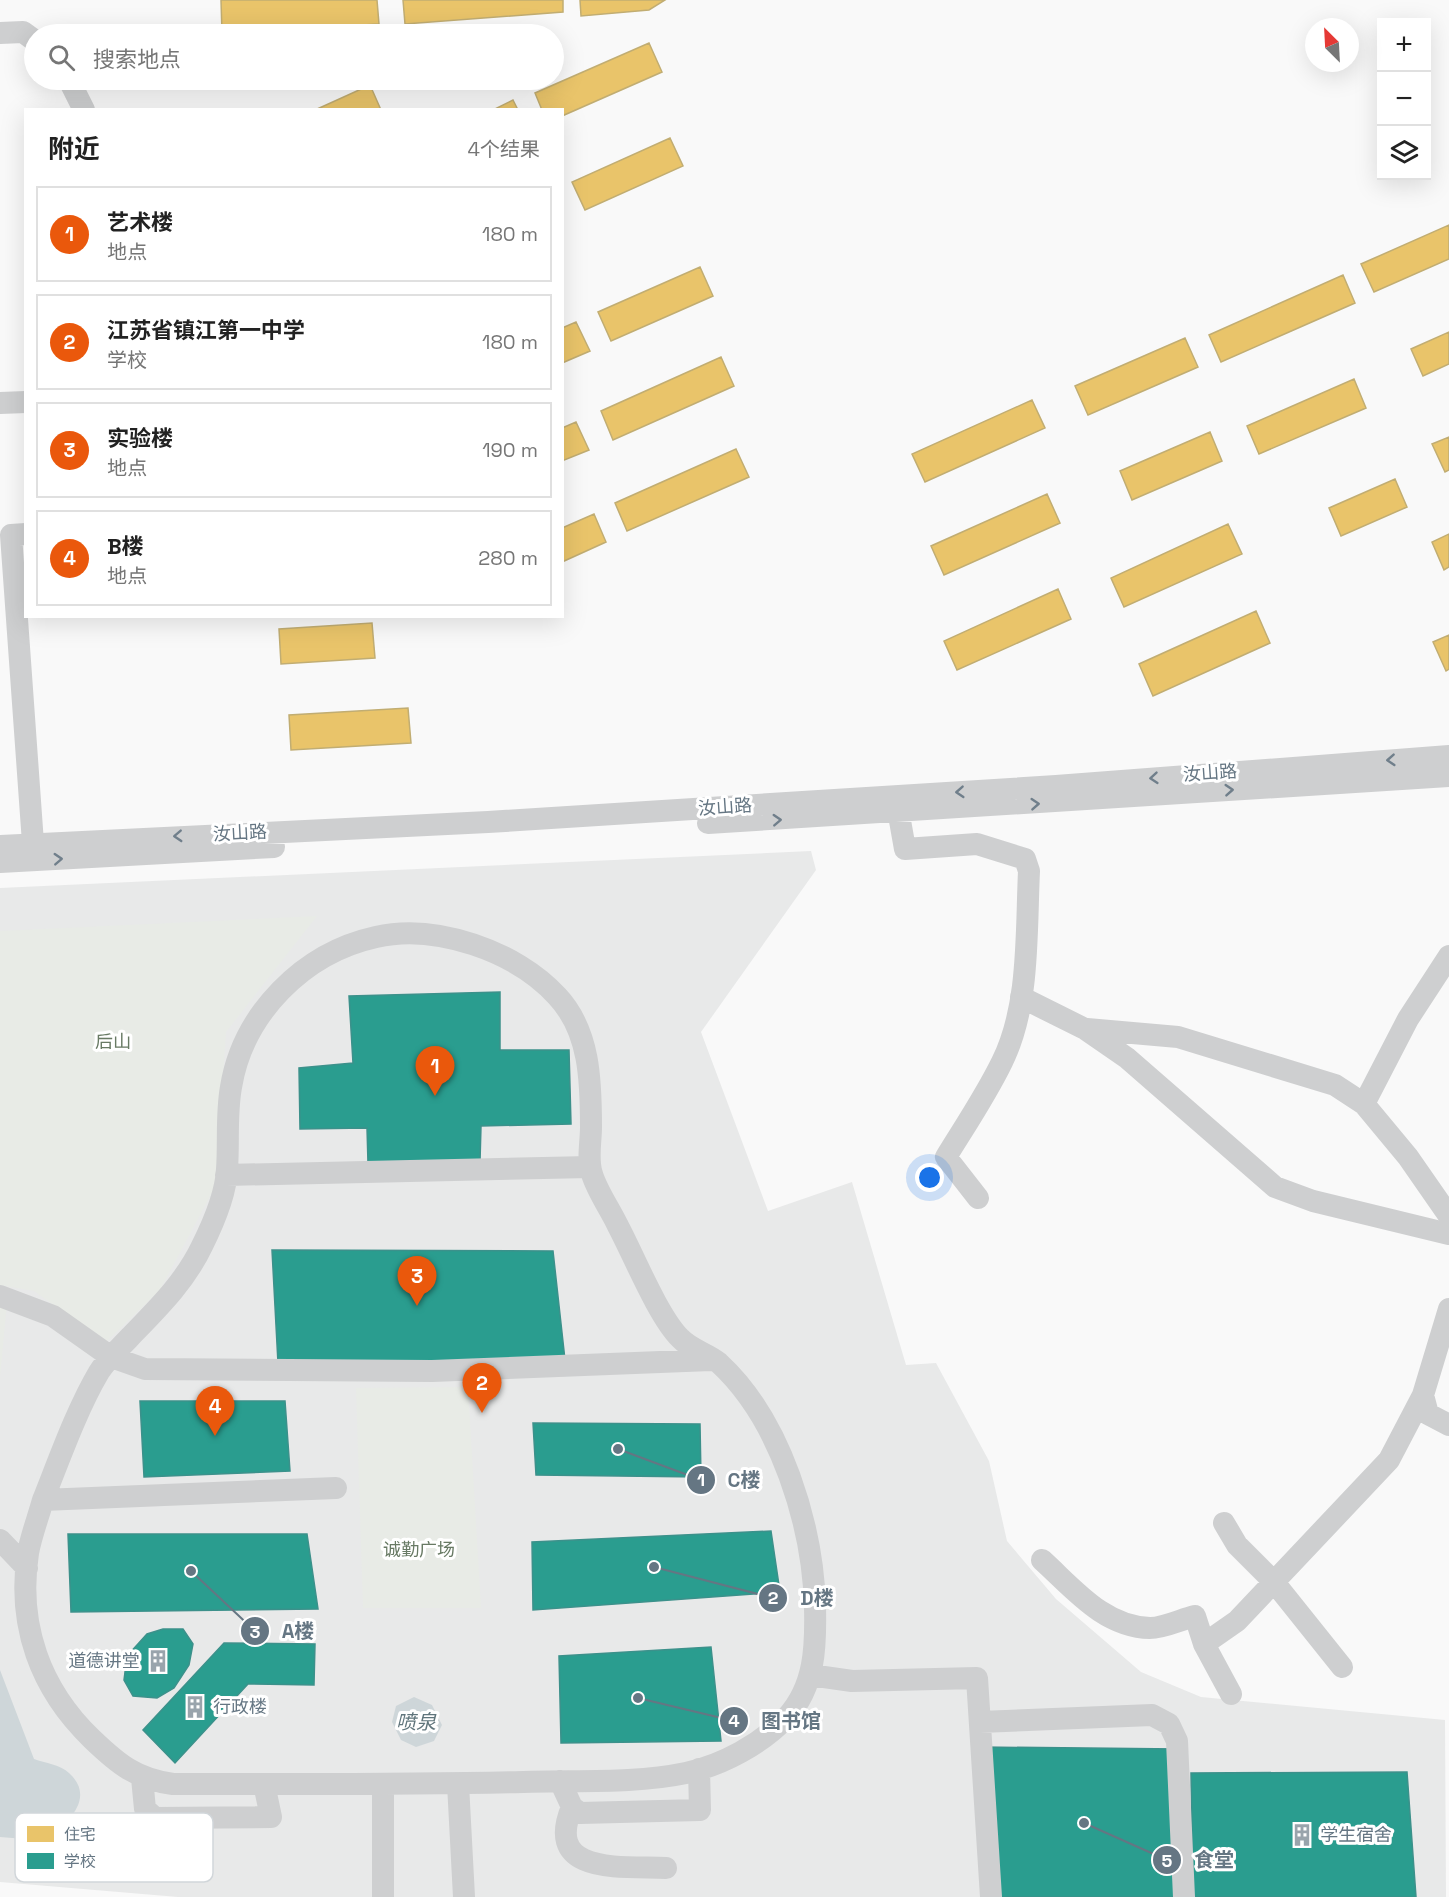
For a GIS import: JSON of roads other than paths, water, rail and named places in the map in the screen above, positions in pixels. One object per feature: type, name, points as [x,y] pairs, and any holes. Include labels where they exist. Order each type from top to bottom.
[{"type":"street","points":[[0,33],[24,33]]},
{"type":"street","points":[[74,90],[83,108]]},
{"type":"street","points":[[0,403],[24,402]]},
{"type":"street","points":[[12,535],[33,843]]},
{"type":"street","name":"汝山路","points":[[0,862],[898,804],[1449,756]]},
{"type":"street","name":"汝山路","points":[[0,846],[1449,776]]},
{"type":"street","points":[[898,804],[904,849],[977,844],[1025,859],[1029,872],[1021,997],[1003,1060],[946,1157],[978,1198]]},
{"type":"street","points":[[403,932],[448,937],[499,956],[540,979],[570,1011],[585,1047],[590,1103],[590,1167],[670,1326],[693,1350],[716,1359],[749,1401],[768,1430],[793,1485],[814,1577],[816,1641],[810,1675],[802,1698],[784,1720],[764,1738],[740,1752],[683,1773],[612,1780],[458,1784],[173,1784],[142,1778],[105,1751],[67,1714],[55,1697],[31,1637],[26,1609],[28,1553],[43,1500],[99,1372],[168,1299],[187,1273],[203,1245],[226,1175],[227,1131],[234,1070],[243,1043],[265,1009],[289,982],[324,957],[372,937],[403,932]]},
{"type":"street","points":[[1364,1104],[1408,1019],[1449,956]]},
{"type":"street","points":[[1021,997],[1085,1029],[1127,1058],[1275,1187],[1313,1201],[1449,1234]]},
{"type":"street","points":[[1085,1029],[1178,1037],[1335,1085],[1364,1104],[1408,1157],[1449,1216]]},
{"type":"street","points":[[226,1175],[590,1167]]},
{"type":"street","points":[[0,1296],[53,1316],[111,1357],[145,1369],[421,1371],[716,1359]]},
{"type":"street","points":[[1204,1644],[1237,1621],[1389,1460],[1423,1395],[1449,1309]]},
{"type":"street","points":[[1423,1395],[1428,1414],[1449,1425]]},
{"type":"street","points":[[43,1500],[336,1488]]},
{"type":"street","points":[[1224,1523],[1237,1545],[1274,1582],[1342,1667]]},
{"type":"street","points":[[0,1540],[27,1568]]},
{"type":"street","points":[[1042,1560],[1098,1611],[1120,1624],[1152,1628],[1195,1616],[1204,1644],[1231,1694]]},
{"type":"street","points":[[810,1675],[852,1681],[977,1678],[991,1897]]},
{"type":"street","points":[[980,1722],[1152,1714],[1169,1724],[1177,1741],[1184,1897]]},
{"type":"street","points":[[560,1781],[572,1807],[580,1813],[700,1810],[699,1769]]},
{"type":"street","points":[[142,1778],[145,1809],[149,1813]]},
{"type":"street","points":[[213,1818],[271,1818],[264,1784]]},
{"type":"street","points":[[458,1784],[464,1897]]},
{"type":"street","points":[[382,1897],[383,1785]]},
{"type":"street","points":[[572,1807],[564,1826],[566,1838],[575,1856],[589,1864],[666,1868]]},
{"type":"water","points":[[0,1670],[34,1759],[66,1770],[77,1782],[80,1792],[74,1813],[15,1813],[15,1838],[0,1837]]},
{"type":"water","name":"喷泉","points":[[414,1697],[432,1705],[442,1725],[434,1741],[416,1747],[401,1740],[392,1722],[396,1706]]},
{"type":"place","name":"艺术楼","points":[[435,1096]]},
{"type":"place","name":"实验楼","points":[[417,1306]]},
{"type":"place","name":"江苏省镇江第一中学","points":[[482,1413]]},
{"type":"place","name":"B楼","points":[[215,1436]]},
{"type":"place","name":"C楼","points":[[618,1449]]},
{"type":"place","name":"D楼","points":[[654,1567]]},
{"type":"place","name":"A楼","points":[[191,1571]]},
{"type":"place","name":"道德讲堂","points":[[158,1661]]},
{"type":"place","name":"图书馆","points":[[638,1698]]},
{"type":"place","name":"行政楼","points":[[195,1707]]},
{"type":"place","name":"食堂","points":[[1084,1823]]},
{"type":"place","name":"学生宿舍","points":[[1302,1835]]},
{"type":"park label","name":"后山","points":[[113,1042]]},
{"type":"park label","name":"诚勤广场","points":[[419,1550]]}]
